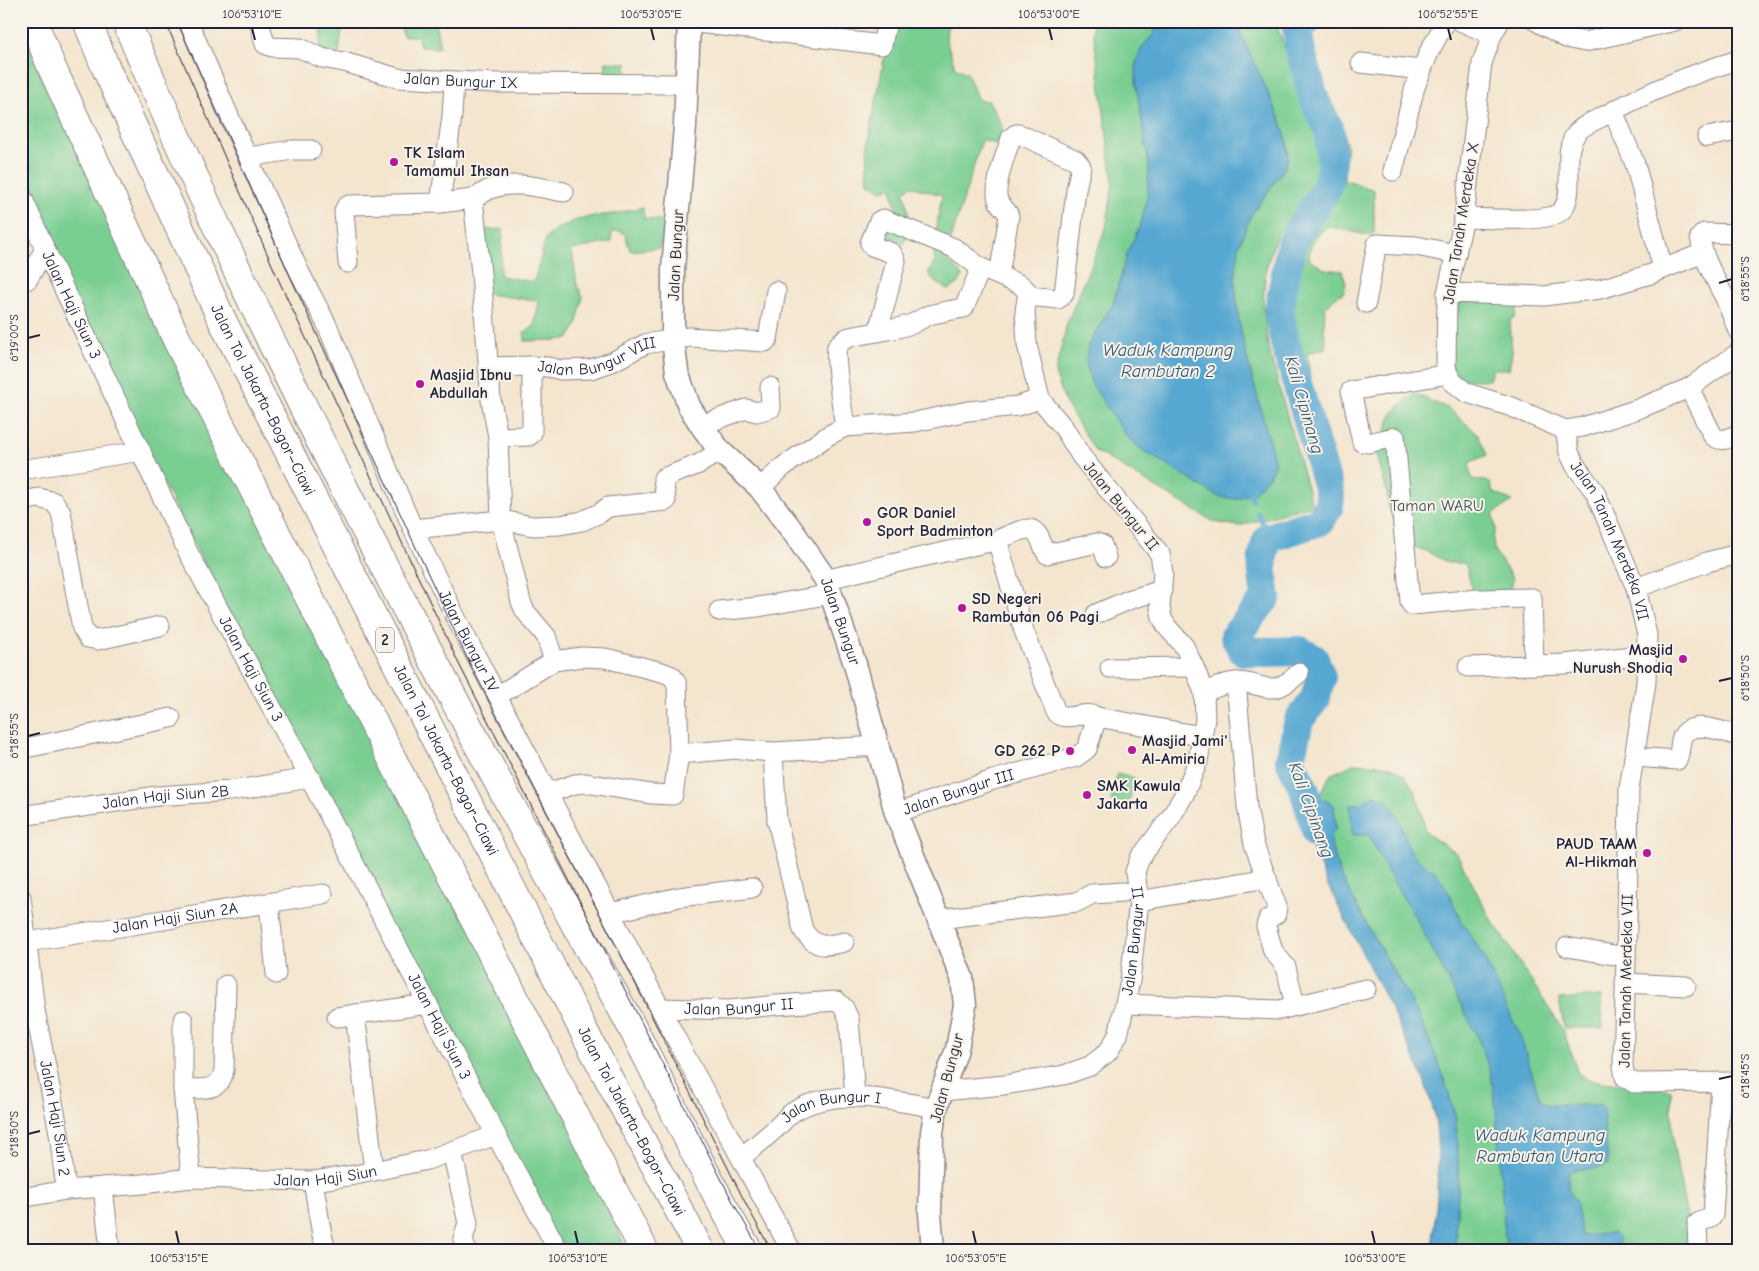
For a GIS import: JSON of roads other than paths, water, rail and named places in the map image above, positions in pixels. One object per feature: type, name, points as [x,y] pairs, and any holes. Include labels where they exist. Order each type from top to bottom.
[{"type":"highway","points":[[33,21],[52,68],[177,340],[572,1113],[644,1250]]},
{"type":"highway","name":"Jalan Tol Jakarta–Bogor–Ciawi","points":[[87,21],[226,328],[594,1051],[700,1250]]},
{"type":"highway","points":[[126,21],[250,300],[369,538],[479,748],[636,1034],[721,1205],[748,1250]]},
{"type":"highway","points":[[572,1113],[626,1250]]},
{"type":"street","name":"Jalan Bungur IV","points":[[188,21],[299,271],[327,325],[413,529],[456,618],[497,696],[554,661],[582,657],[605,658],[662,672],[672,676],[677,684],[679,754],[673,795],[651,794],[586,783],[575,784],[548,793]]},
{"type":"street","name":"Jalan Bungur IX","points":[[258,21],[265,44],[272,47],[300,48],[322,58],[344,62],[398,78],[454,82],[686,84]]},
{"type":"street","points":[[689,22],[882,45],[887,21]]},
{"type":"street","points":[[1393,171],[1407,116],[1422,70],[1429,52],[1446,21]]},
{"type":"street","points":[[1460,21],[1496,28]]},
{"type":"street","points":[[1536,21],[1566,38],[1585,42],[1675,21]]},
{"type":"street","name":"Jalan Bungur","points":[[689,22],[685,126],[673,269],[673,339],[678,372],[689,406],[701,425],[720,451],[760,488],[794,532],[829,587],[856,664],[896,813],[962,978],[965,1005],[957,1049],[939,1100],[932,1132],[930,1213],[933,1250]]},
{"type":"street","name":"Jalan Tanah Merdeka X","points":[[1448,374],[1446,366],[1447,293],[1464,218],[1482,63],[1496,28]]},
{"type":"street","points":[[1464,218],[1549,218],[1561,212],[1567,200],[1569,185],[1569,147],[1576,133],[1613,111],[1682,78],[1738,60]]},
{"type":"street","points":[[1361,63],[1422,70]]},
{"type":"street","points":[[440,203],[452,116],[454,82]]},
{"type":"street","points":[[1613,111],[1635,164],[1663,269]]},
{"type":"street","points":[[1707,138],[1738,131]]},
{"type":"street","points":[[845,427],[836,351],[838,346],[842,340],[849,337],[912,324],[929,315],[964,308],[990,271],[1009,216],[1008,212],[999,203],[997,187],[1011,138],[1016,134],[1076,160],[1081,166],[1076,190],[1064,294],[1058,299],[1028,296]]},
{"type":"street","points":[[249,157],[292,150],[311,150]]},
{"type":"street","points":[[348,263],[344,211],[349,205],[440,203],[473,200],[488,190],[514,185],[564,192]]},
{"type":"street","name":"Jalan Haji Siun 3","points":[[21,194],[45,250],[188,552],[310,778],[496,1135]]},
{"type":"street","points":[[473,200],[488,367],[498,437],[501,520],[521,602],[525,611],[546,636],[554,661]]},
{"type":"street","points":[[760,488],[778,471],[829,435],[845,427],[915,422],[968,411],[1018,406],[1040,399],[1028,345],[1025,311],[1028,292],[1024,287],[990,271],[954,248],[883,219],[879,220],[871,245],[892,253],[896,261],[878,332]]},
{"type":"street","points":[[1738,234],[1701,234],[1700,237],[1703,253],[1713,278],[1725,299],[1738,331]]},
{"type":"street","points":[[1366,303],[1377,244],[1416,246],[1456,254]]},
{"type":"street","points":[[21,283],[28,279],[45,250]]},
{"type":"street","points":[[1447,293],[1528,296],[1600,289],[1663,269],[1703,253]]},
{"type":"street","name":"Jalan Bungur VIII","points":[[498,437],[529,436],[532,433],[530,408],[532,366],[561,370],[591,369],[612,362],[645,344],[689,337],[765,342],[768,339],[776,291]]},
{"type":"street","points":[[1534,665],[1532,598],[1478,599],[1412,605],[1410,602],[1397,480],[1395,437],[1368,443],[1362,442],[1351,391],[1448,374],[1453,382],[1467,393],[1512,408],[1565,430],[1583,427],[1638,409],[1689,388],[1738,353]]},
{"type":"street","points":[[488,367],[532,366]]},
{"type":"street","points":[[701,425],[746,409],[757,412],[770,408],[770,387]]},
{"type":"street","points":[[1689,388],[1713,436],[1718,440],[1725,440],[1738,434]]},
{"type":"street","name":"Jalan Bungur II","points":[[939,1100],[1004,1085],[1064,1075],[1090,1066],[1108,1052],[1118,1035],[1130,981],[1131,896],[1135,872],[1140,858],[1171,817],[1184,795],[1198,761],[1201,736],[1206,719],[1204,692],[1194,666],[1184,646],[1167,627],[1162,618],[1160,608],[1163,573],[1160,554],[1081,456],[1064,428],[1040,399]]},
{"type":"street","name":"Jalan Tanah Merdeka VII","points":[[1565,430],[1575,465],[1595,492],[1636,588],[1647,635],[1646,682],[1629,789],[1622,1066],[1625,1077],[1634,1084],[1730,1082]]},
{"type":"street","points":[[21,470],[141,451]]},
{"type":"street","points":[[413,529],[501,520],[533,526],[560,525],[582,522],[608,507],[666,501],[663,478],[699,464],[720,451]]},
{"type":"street","points":[[21,501],[39,498],[54,502],[61,512],[82,628],[88,638],[98,640],[160,626]]},
{"type":"street","points":[[719,611],[758,608],[829,587],[870,568],[997,540],[1028,529],[1034,530],[1047,554],[1097,543],[1102,545],[1106,557]]},
{"type":"street","points":[[997,540],[1024,631],[1059,716],[1092,714],[1097,717],[1201,736]]},
{"type":"street","points":[[1636,588],[1707,562],[1738,554]]},
{"type":"street","points":[[1096,614],[1131,599],[1162,590]]},
{"type":"street","points":[[1468,667],[1565,664],[1648,654]]},
{"type":"street","points":[[1110,668],[1194,666]]},
{"type":"street","points":[[1204,692],[1236,682],[1268,688],[1279,687],[1288,684],[1299,673]]},
{"type":"street","points":[[1236,682],[1247,807],[1254,844],[1277,907],[1276,914],[1268,920],[1266,926],[1272,951],[1286,967],[1295,1006]]},
{"type":"street","points":[[497,696],[660,1008],[791,1250]]},
{"type":"street","name":"Jalan Bungur III","points":[[896,813],[993,780],[1076,757],[1087,749],[1097,717]]},
{"type":"street","points":[[21,749],[171,718]]},
{"type":"street","points":[[1634,758],[1677,760],[1683,735],[1699,726],[1738,736]]},
{"type":"street","points":[[679,754],[736,749],[773,752],[878,746]]},
{"type":"street","points":[[773,752],[776,820],[803,930],[810,940],[819,945],[844,942]]},
{"type":"street","name":"Jalan Haji Siun 2B","points":[[21,816],[157,796],[230,792],[310,778]]},
{"type":"street","points":[[940,919],[1077,902],[1092,894],[1131,896],[1267,878]]},
{"type":"street","points":[[611,913],[679,897],[752,888]]},
{"type":"street","name":"Jalan Haji Siun 2A","points":[[27,942],[323,894]]},
{"type":"street","name":"Jalan Haji Siun 2","points":[[21,897],[35,1010],[59,1133],[66,1190]]},
{"type":"street","points":[[269,903],[276,974]]},
{"type":"street","points":[[1567,947],[1626,957]]},
{"type":"street","points":[[1625,983],[1686,986]]},
{"type":"street","points":[[183,1089],[209,1088],[218,1085],[222,1080],[224,1070],[226,985]]},
{"type":"street","points":[[1125,1004],[1279,1010],[1366,989]]},
{"type":"street","name":"Jalan Bungur II","points":[[660,1008],[730,1010],[837,1001],[844,1008],[848,1019],[856,1096]]},
{"type":"street","points":[[374,1171],[346,1016],[428,1004]]},
{"type":"street","points":[[182,1020],[183,1089],[191,1178]]},
{"type":"street","points":[[1698,1250],[1696,1224],[1711,1218],[1713,1215],[1730,1082]]},
{"type":"street","name":"Jalan Bungur I","points":[[741,1157],[791,1114],[808,1104],[833,1098],[856,1096],[939,1100]]},
{"type":"street","points":[[496,1135],[558,1250]]},
{"type":"street","name":"Jalan Haji Siun","points":[[21,1198],[66,1190],[191,1178],[313,1180],[374,1171],[428,1160],[496,1135]]},
{"type":"street","points":[[452,1151],[468,1222],[464,1240],[466,1250]]},
{"type":"street","points":[[313,1180],[326,1250]]},
{"type":"street","points":[[103,1187],[110,1250]]},
{"type":"water","name":"Waduk Kampung Rambutan 2","points":[[1158,21],[1235,21],[1281,121],[1287,141],[1288,158],[1284,169],[1251,215],[1239,246],[1235,282],[1239,321],[1246,354],[1275,463],[1269,476],[1255,492],[1236,499],[1219,497],[1142,450],[1125,435],[1091,383],[1086,361],[1088,345],[1113,304],[1127,254],[1141,223],[1147,199],[1149,166],[1136,84],[1136,62],[1142,47],[1154,34]]},
{"type":"water","points":[[1290,790],[1319,797],[1334,805],[1336,829],[1329,836],[1339,872],[1417,1012],[1440,1066],[1455,1114],[1458,1138],[1455,1250],[1432,1250],[1437,1195],[1438,1150],[1435,1115],[1423,1077],[1394,1015],[1327,884]]},
{"type":"water","name":"Waduk Kampung Rambutan Utara","points":[[1374,795],[1387,800],[1396,812],[1411,852],[1421,862],[1436,872],[1462,922],[1482,953],[1521,1038],[1540,1099],[1549,1105],[1600,1105],[1603,1107],[1608,1164],[1599,1168],[1579,1169],[1569,1172],[1568,1189],[1577,1204],[1582,1236],[1614,1233],[1618,1237],[1620,1250],[1506,1250],[1496,1111],[1491,1073],[1477,1036],[1419,924],[1386,869],[1369,835],[1352,835],[1350,805],[1362,803]]},
{"type":"waterway","name":"Kali Cipinang","points":[[1307,21],[1297,29],[1301,52],[1315,101],[1330,131],[1331,165],[1327,188],[1292,241],[1279,310],[1285,343],[1330,494],[1329,506],[1320,521],[1268,538],[1263,553],[1266,598],[1235,636],[1243,651],[1300,651],[1314,659],[1321,677],[1315,699],[1299,720],[1290,760],[1304,789],[1317,833]]},
{"type":"waterway","points":[[1250,494],[1252,500]]},
{"type":"waterway","points":[[1258,513],[1268,538]]},
{"type":"tram line","points":[[165,21],[280,283],[459,664],[734,1204],[760,1250]]},
{"type":"tram line","points":[[177,21],[291,278],[468,660],[771,1250]]},
{"type":"place","name":"TK Islam Tamamul Ihsan","points":[[394,162]]},
{"type":"place","name":"Masjid Ibnu Abdullah","points":[[420,384]]},
{"type":"place","name":"GOR Daniel Sport Badminton","points":[[867,522]]},
{"type":"place","name":"SD Negeri Rambutan 06 Pagi","points":[[962,608]]},
{"type":"place","name":"Masjid Nurush Shodiq","points":[[1683,659]]},
{"type":"place","name":"Masjid Jami' Al-Amiria","points":[[1132,750]]},
{"type":"place","name":"GD 262 P","points":[[1070,751]]},
{"type":"place","name":"SMK Kawula Jakarta","points":[[1087,795]]},
{"type":"place","name":"PAUD TAAM Al-Hikmah","points":[[1647,853]]},
{"type":"park label","name":"Taman WARU","points":[[1437,506]]}]
